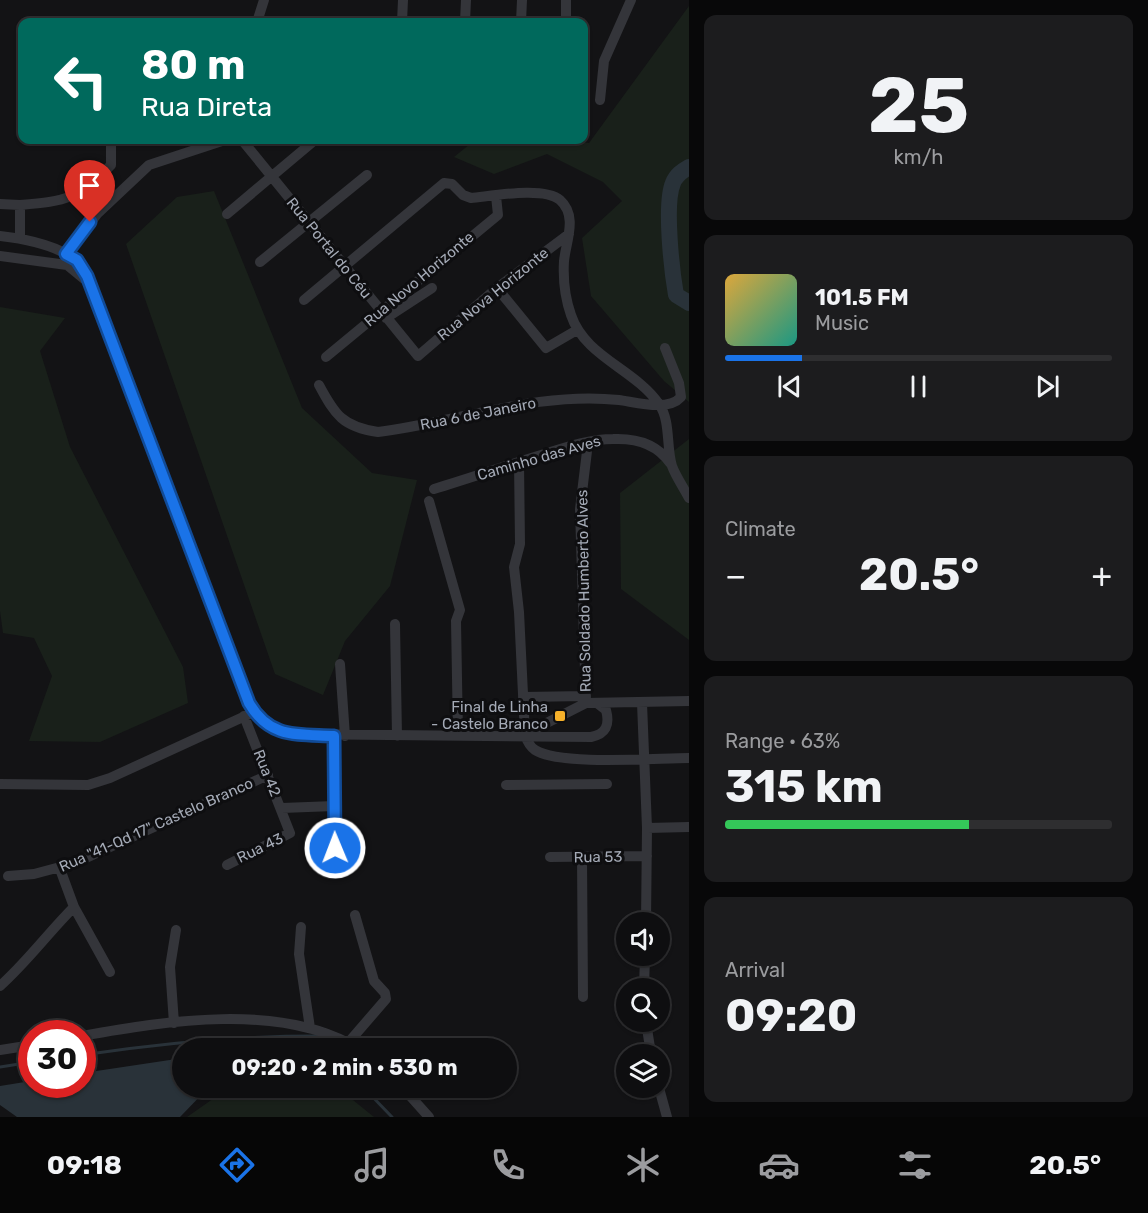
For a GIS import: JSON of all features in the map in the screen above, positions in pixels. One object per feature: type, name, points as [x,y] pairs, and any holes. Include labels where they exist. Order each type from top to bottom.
[{"type":"street","points":[[258,18],[264,0]]},
{"type":"street","points":[[402,18],[403,0]]},
{"type":"street","points":[[465,18],[466,0]]},
{"type":"street","points":[[521,18],[522,0]]},
{"type":"street","points":[[566,0],[566,18]]},
{"type":"street","points":[[600,100],[604,61],[632,0]]},
{"type":"street","points":[[0,204],[60,202],[90,187],[111,165],[111,144]]},
{"type":"street","points":[[66,254],[98,213],[149,165],[213,144]]},
{"type":"street","name":"Rua Portal do Céu","points":[[245,144],[306,222],[418,356]]},
{"type":"street","points":[[227,214],[310,144]]},
{"type":"street","points":[[260,262],[306,222],[367,175]]},
{"type":"street","points":[[304,300],[439,186],[449,182],[463,195],[471,198],[535,194],[559,199],[568,211],[569,234],[564,261],[565,289],[571,315],[578,330],[660,405],[672,465],[689,498]]},
{"type":"street","name":"Rua Novo Horizonte","points":[[327,357],[384,314],[498,215],[496,196]]},
{"type":"street","points":[[20,239],[21,204]]},
{"type":"street","name":"Rua Nova Horizonte","points":[[418,356],[497,288],[569,234]]},
{"type":"street","points":[[0,236],[20,239],[66,254],[83,268],[92,291]]},
{"type":"street","points":[[45,260],[51,249]]},
{"type":"street","points":[[0,256],[45,260],[75,269],[92,291]]},
{"type":"street","points":[[384,314],[432,288]]},
{"type":"street","points":[[497,288],[546,348],[578,330]]},
{"type":"street","name":"Rua 42","points":[[92,291],[249,714],[268,775],[290,829]]},
{"type":"street","points":[[660,405],[672,403],[681,397],[679,383],[665,348]]},
{"type":"street","name":"Rua 6 de Janeiro","points":[[319,385],[332,409],[351,427],[378,432],[562,399],[600,398],[660,405]]},
{"type":"street","name":"Caminho das Aves","points":[[434,489],[519,462],[588,443],[614,439],[648,444],[661,451],[672,465]]},
{"type":"street","name":"Rua Soldado Humberto Alves","points":[[525,735],[598,735],[604,732],[608,721],[606,710],[590,701],[580,509],[588,443]]},
{"type":"street","points":[[519,462],[520,544],[514,567],[525,735],[532,748],[552,756],[689,758]]},
{"type":"street","points":[[429,501],[459,606],[456,621],[459,735]]},
{"type":"street","points":[[395,624],[397,736]]},
{"type":"street","points":[[335,848],[334,806],[340,736],[340,664]]},
{"type":"street","points":[[523,697],[642,703],[689,701]]},
{"type":"street","points":[[0,784],[88,785],[249,714],[279,732],[340,736],[525,735],[590,701]]},
{"type":"street","points":[[642,703],[647,828],[646,912]]},
{"type":"street","name":"Rua \"41-Qd 17\" Castelo Branco","points":[[8,876],[60,869],[268,775]]},
{"type":"street","points":[[506,785],[607,784]]},
{"type":"street","points":[[282,808],[334,806]]},
{"type":"street","points":[[647,828],[689,827]]},
{"type":"street","name":"Rua 43","points":[[227,865],[289,835],[290,829]]},
{"type":"street","name":"Rua 53","points":[[550,857],[647,856]]},
{"type":"street","points":[[582,857],[583,997]]},
{"type":"street","points":[[60,869],[74,907],[110,972]]},
{"type":"street","points":[[0,986],[19,969],[44,938],[74,907]]},
{"type":"street","points":[[355,915],[374,981],[386,993],[386,999],[358,1038]]},
{"type":"street","points":[[301,927],[299,954],[310,1028]]},
{"type":"street","points":[[174,1023],[170,967],[176,930]]},
{"type":"street","points":[[96,1034],[210,1020],[258,1021],[310,1028],[333,1038]]},
{"type":"street","points":[[0,1050],[18,1047]]},
{"type":"street","points":[[412,1098],[429,1117]]},
{"type":"street","points":[[662,1098],[667,1117]]},
{"type":"shaded area","points":[[689,6],[689,402],[664,381],[591,296],[582,238],[622,201],[603,182],[547,154],[494,174],[454,157],[470,144],[589,143]]},
{"type":"shaded area","points":[[214,191],[302,408],[372,473],[417,480],[390,586],[345,641],[323,695],[275,674],[126,244],[177,197]]},
{"type":"shaded area","points":[[0,307],[65,318],[40,351],[70,447],[183,667],[188,703],[100,742],[29,741],[52,676],[34,638],[3,633],[0,611]]},
{"type":"shaded area","points":[[689,439],[689,640],[621,589],[620,493]]},
{"type":"shaded area","points":[[172,1060],[172,1098],[198,1098],[180,1117],[17,1117],[0,1105],[0,1086],[18,1083],[18,1098],[96,1098],[96,1071]]},
{"type":"shaded area","points":[[214,1098],[350,1098],[374,1117],[187,1117]]},
{"type":"waterway","points":[[689,167],[679,174],[673,183],[669,206],[671,255],[676,295],[689,303]]},
{"type":"waterway","points":[[243,1038],[287,1036],[317,1036],[319,1038]]},
{"type":"waterway","points":[[96,1053],[172,1044]]},
{"type":"waterway","points":[[0,1067],[18,1064]]},
{"type":"waterway","points":[[374,1098],[392,1117]]},
{"type":"place","name":"Final de Linha - Castelo Branco","points":[[560,716]]},
{"type":"route","points":[[90,222],[66,254],[77,260],[87,276],[249,703],[263,721],[279,732],[334,736],[335,848]]}]
